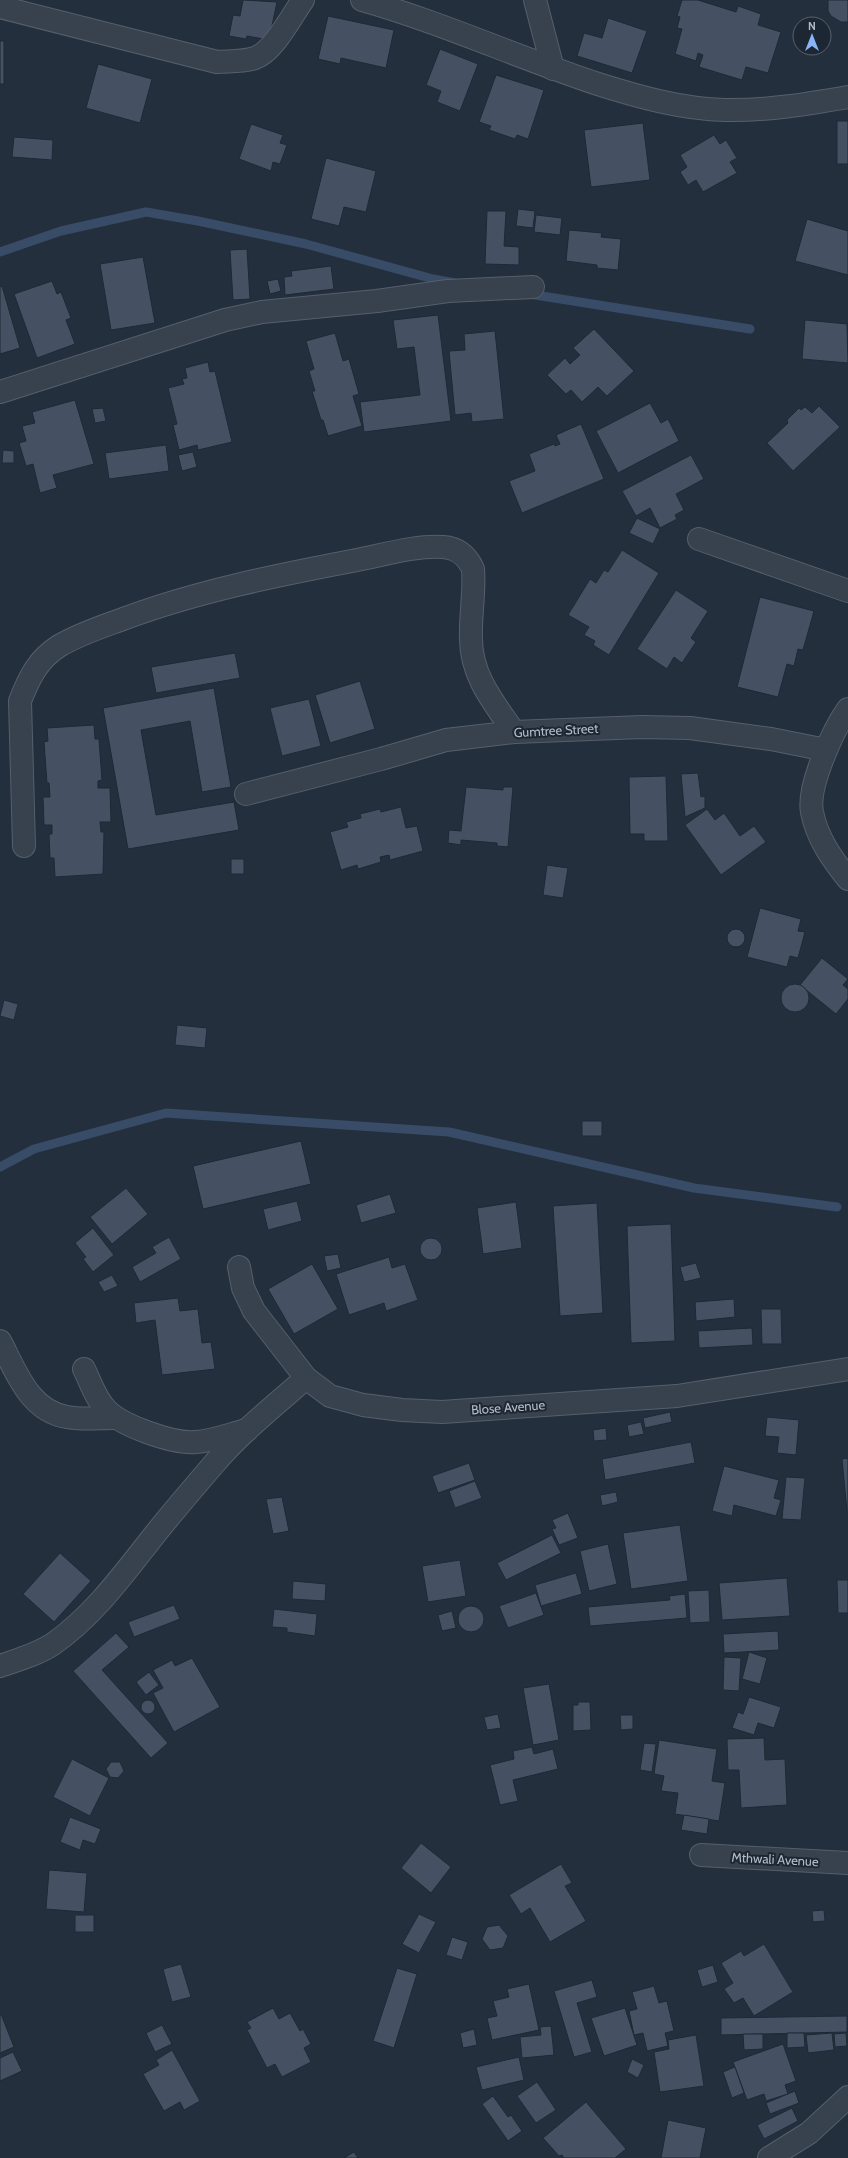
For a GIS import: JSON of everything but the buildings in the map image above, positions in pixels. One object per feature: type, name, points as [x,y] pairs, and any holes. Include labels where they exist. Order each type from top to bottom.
[{"type":"street","points":[[0,7],[217,62],[241,61],[256,57],[270,48],[303,0]]},
{"type":"street","points":[[362,0],[474,38],[553,69],[637,96],[687,106],[724,110],[754,110],[848,97]]},
{"type":"street","points":[[534,0],[553,69]]},
{"type":"street","points":[[0,392],[195,329],[262,312],[377,301],[448,291],[533,287]]},
{"type":"street","points":[[699,539],[848,591]]},
{"type":"street","points":[[24,846],[20,701],[28,679],[40,660],[59,646],[89,631],[151,608],[210,592],[315,568],[411,550],[443,547],[457,550],[470,561],[473,569],[471,641],[476,669],[485,691],[514,732]]},
{"type":"street","points":[[848,709],[841,719],[826,750],[816,779],[812,810],[819,836],[832,859],[848,879]]},
{"type":"street","name":"Gumtree Street","points":[[246,794],[381,759],[446,740],[514,732],[642,726],[690,728],[771,739],[826,750]]},
{"type":"street","name":"Blose Avenue","points":[[239,1267],[243,1288],[254,1311],[306,1378],[330,1396],[363,1405],[402,1410],[442,1412],[677,1396],[848,1369]]},
{"type":"street","points":[[2,1351],[26,1389],[38,1404],[48,1412],[67,1417],[113,1418]]},
{"type":"street","points":[[84,1369],[102,1406],[113,1418],[127,1425],[182,1442],[210,1440],[247,1429]]},
{"type":"street","points":[[0,1666],[35,1653],[53,1644],[80,1621],[120,1581],[160,1528],[209,1470],[247,1429],[306,1378]]},
{"type":"street","name":"Mthwali Avenue","points":[[701,1855],[848,1863]]},
{"type":"street","points":[[769,2158],[809,2133],[848,2097]]},
{"type":"waterway","points":[[0,252],[61,231],[146,212],[198,221],[306,244],[433,279],[455,283]]},
{"type":"waterway","points":[[529,294],[750,329]]},
{"type":"waterway","points":[[0,1167],[34,1149],[166,1113],[449,1132],[694,1188],[837,1207]]}]
